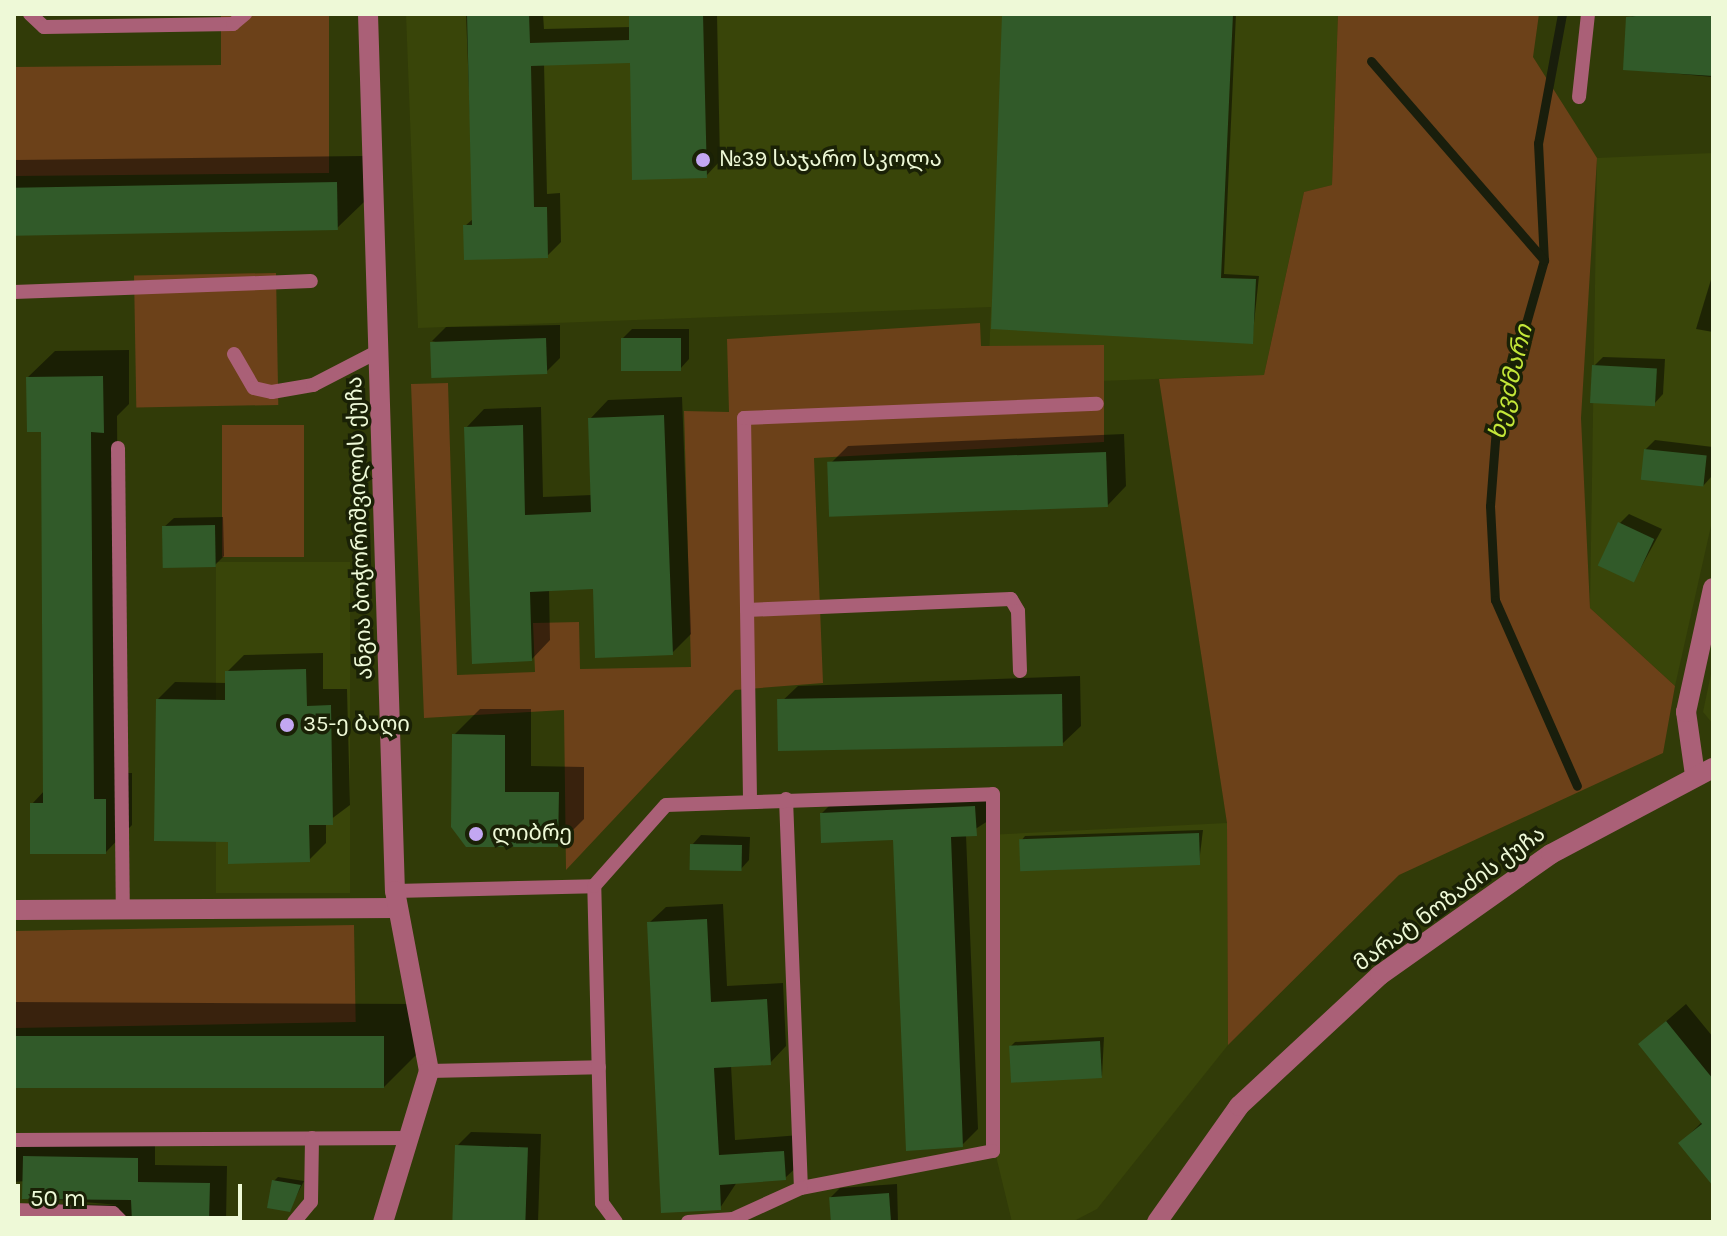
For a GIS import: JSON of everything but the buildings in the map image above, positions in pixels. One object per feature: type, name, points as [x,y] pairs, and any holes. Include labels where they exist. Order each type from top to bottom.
[{"type":"street","name":"ანგია ბოჭორიშვილის ქუჩა","points":[[368,14],[396,900],[429,1071],[383,1222]]},
{"type":"street","points":[[1704,771],[1686,712],[1713,588]]},
{"type":"street","name":"მარატ ნოზაძის ქუჩა","points":[[1157,1222],[1239,1106],[1380,975],[1551,854],[1704,771]]},
{"type":"street","points":[[14,910],[396,900]]},
{"type":"lane","points":[[30,14],[44,27],[233,24],[245,14]]},
{"type":"lane","points":[[1579,97],[1588,14]]},
{"type":"lane","points":[[14,292],[311,281]]},
{"type":"lane","points":[[234,354],[254,388],[272,392],[326,380],[379,351]]},
{"type":"lane","points":[[750,799],[744,418],[1097,404]]},
{"type":"lane","points":[[118,448],[123,909]]},
{"type":"lane","points":[[747,610],[1011,599],[1018,611],[1020,671]]},
{"type":"lane","points":[[616,1222],[602,1203],[594,886],[666,805],[750,799],[993,794],[998,1142],[986,1155],[801,1188],[733,1219],[688,1222]]},
{"type":"lane","points":[[786,799],[801,1188]]},
{"type":"lane","points":[[396,900],[594,886]]},
{"type":"lane","points":[[429,1071],[599,1067]]},
{"type":"lane","points":[[294,1222],[311,1202],[312,1138]]},
{"type":"lane","points":[[14,1140],[410,1138]]},
{"type":"lane","points":[[14,1210],[113,1213],[122,1222]]},
{"type":"shaded area","points":[[221,14],[329,14],[329,173],[14,176],[14,67],[221,65]]},
{"type":"shaded area","name":"№39 საჯარო სკოლა","points":[[406,14],[1338,14],[1332,185],[1304,192],[1264,375],[988,385],[991,307],[418,328]]},
{"type":"shaded area","points":[[1338,14],[1539,14],[1533,57],[1597,158],[1581,418],[1590,608],[1675,686],[1663,753],[1399,875],[1228,1045],[1227,823],[1159,379],[1264,375],[1304,192],[1332,185]]},
{"type":"shaded area","points":[[1713,153],[1713,517],[1675,686],[1590,608],[1597,158]]},
{"type":"shaded area","points":[[276,273],[278,405],[136,407],[134,275]]},
{"type":"shaded area","points":[[980,323],[981,346],[1104,345],[1104,442],[814,458],[823,683],[735,690],[566,870],[564,710],[424,718],[411,384],[448,383],[457,675],[535,672],[533,623],[579,622],[580,669],[691,667],[684,411],[729,412],[727,339]]},
{"type":"shaded area","points":[[222,425],[304,425],[304,557],[222,557]]},
{"type":"shaded area","name":"35-ე ბაღი","points":[[216,562],[350,562],[350,893],[216,893]]},
{"type":"shaded area","points":[[1713,664],[1713,724],[1703,712]]},
{"type":"shaded area","points":[[1227,823],[1228,1045],[1097,1209],[1072,1222],[1012,1222],[988,1123],[986,835]]},
{"type":"shaded area","points":[[354,925],[356,1022],[16,1028],[14,931]]},
{"type":"waterway","name":"ხევძმარი","points":[[1562,14],[1538,143],[1544,260],[1496,428],[1490,506],[1495,600],[1577,786]]},
{"type":"waterway","points":[[1371,61],[1544,260]]},
{"type":"place","name":"№39 საჯარო სკოლა","points":[[703,160]]},
{"type":"place","name":"35-ე ბაღი","points":[[287,725]]},
{"type":"place","name":"ლიბრე","points":[[476,834]]}]
